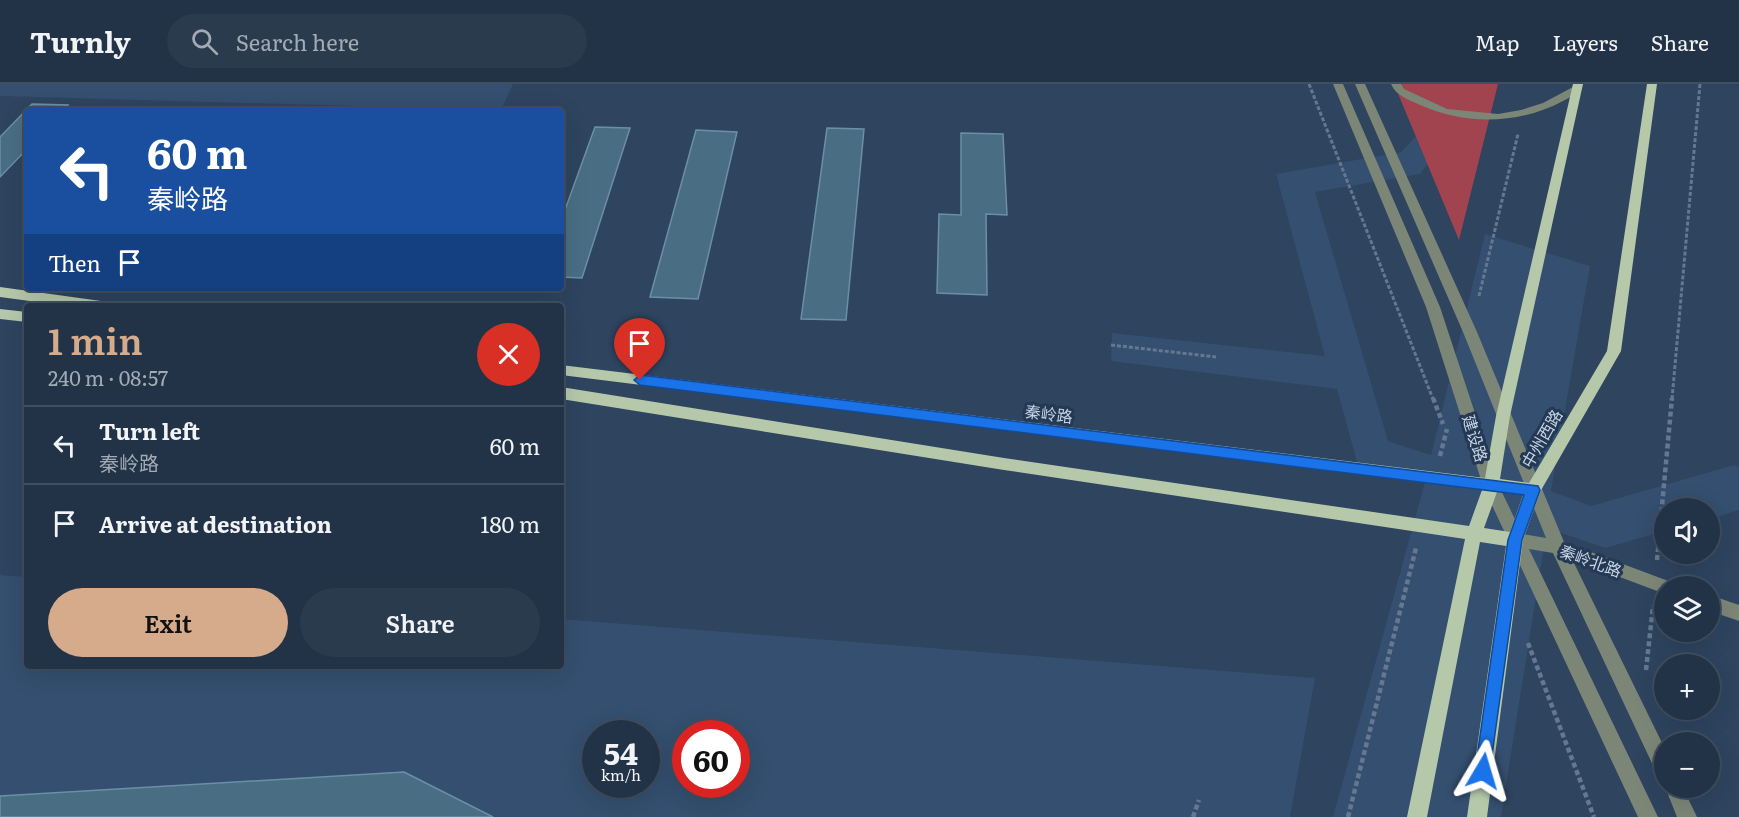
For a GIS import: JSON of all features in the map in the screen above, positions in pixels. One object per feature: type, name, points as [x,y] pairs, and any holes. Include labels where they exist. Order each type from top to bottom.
[{"type":"main road","name":"中州西路","points":[[1477,817],[1515,540],[1533,490],[1614,351],[1652,84]]},
{"type":"main road","name":"中州西路","points":[[1417,817],[1474,533],[1491,486],[1503,416],[1578,87]]},
{"type":"main road","points":[[0,292],[79,303]]},
{"type":"main road","points":[[0,314],[24,317]]},
{"type":"main road","name":"秦岭路","points":[[564,370],[1533,490]]},
{"type":"main road","points":[[564,393],[1004,464],[1515,540]]},
{"type":"street","name":"建设路","points":[[1338,84],[1433,307],[1491,486],[1648,817]]},
{"type":"street","name":"建设路","points":[[1360,84],[1470,332],[1558,547],[1654,746]]},
{"type":"street","points":[[1396,84],[1399,92],[1445,112],[1498,117],[1523,113],[1547,105],[1578,87]]},
{"type":"street","name":"秦岭北路","points":[[1515,540],[1558,547],[1654,583]]},
{"type":"street","points":[[1720,606],[1739,613]]},
{"type":"street","points":[[1678,798],[1687,817]]},
{"type":"path","points":[[1661,576],[1700,84]]},
{"type":"path","points":[[1470,332],[1523,113]]},
{"type":"path","points":[[1111,345],[1216,357]]},
{"type":"path","points":[[1434,479],[1459,382]]},
{"type":"path","points":[[1348,817],[1422,525]]},
{"type":"path","points":[[1645,672],[1654,620]]},
{"type":"path","points":[[1193,817],[1199,800]]},
{"type":"shaded area","points":[[0,84],[513,84],[502,108],[0,96]]},
{"type":"shaded area","points":[[1394,84],[1498,84],[1459,240]]},
{"type":"shaded area","points":[[1465,84],[1489,86],[1420,174],[1315,192],[1388,441],[1431,455],[1485,234],[1590,266],[1551,491],[1591,506],[1734,465],[1739,467],[1739,510],[1720,516],[1720,498],[1654,498],[1654,534],[1605,548],[1547,528],[1501,817],[1333,817],[1425,482],[1357,462],[1337,389],[1111,361],[1112,333],[1325,356],[1276,174],[1401,152]]},
{"type":"shaded area","points":[[0,575],[24,577],[24,669],[564,669],[564,619],[1315,678],[1290,817],[0,817]]},
{"type":"building","points":[[32,104],[68,105],[66,108],[28,108]]},
{"type":"building","points":[[24,112],[24,152],[0,177],[0,137]]},
{"type":"building","points":[[595,127],[630,128],[582,278],[564,277],[564,213]]},
{"type":"building","points":[[827,128],[864,129],[846,320],[801,319]]},
{"type":"building","points":[[696,130],[737,132],[698,299],[650,297]]},
{"type":"building","points":[[961,133],[1003,134],[1007,215],[986,214],[987,295],[937,293],[939,214],[961,215]]},
{"type":"building","points":[[404,772],[493,817],[0,817],[0,796]]},
{"type":"route","points":[[640,380],[1533,490],[1515,540],[1483,771]]}]
